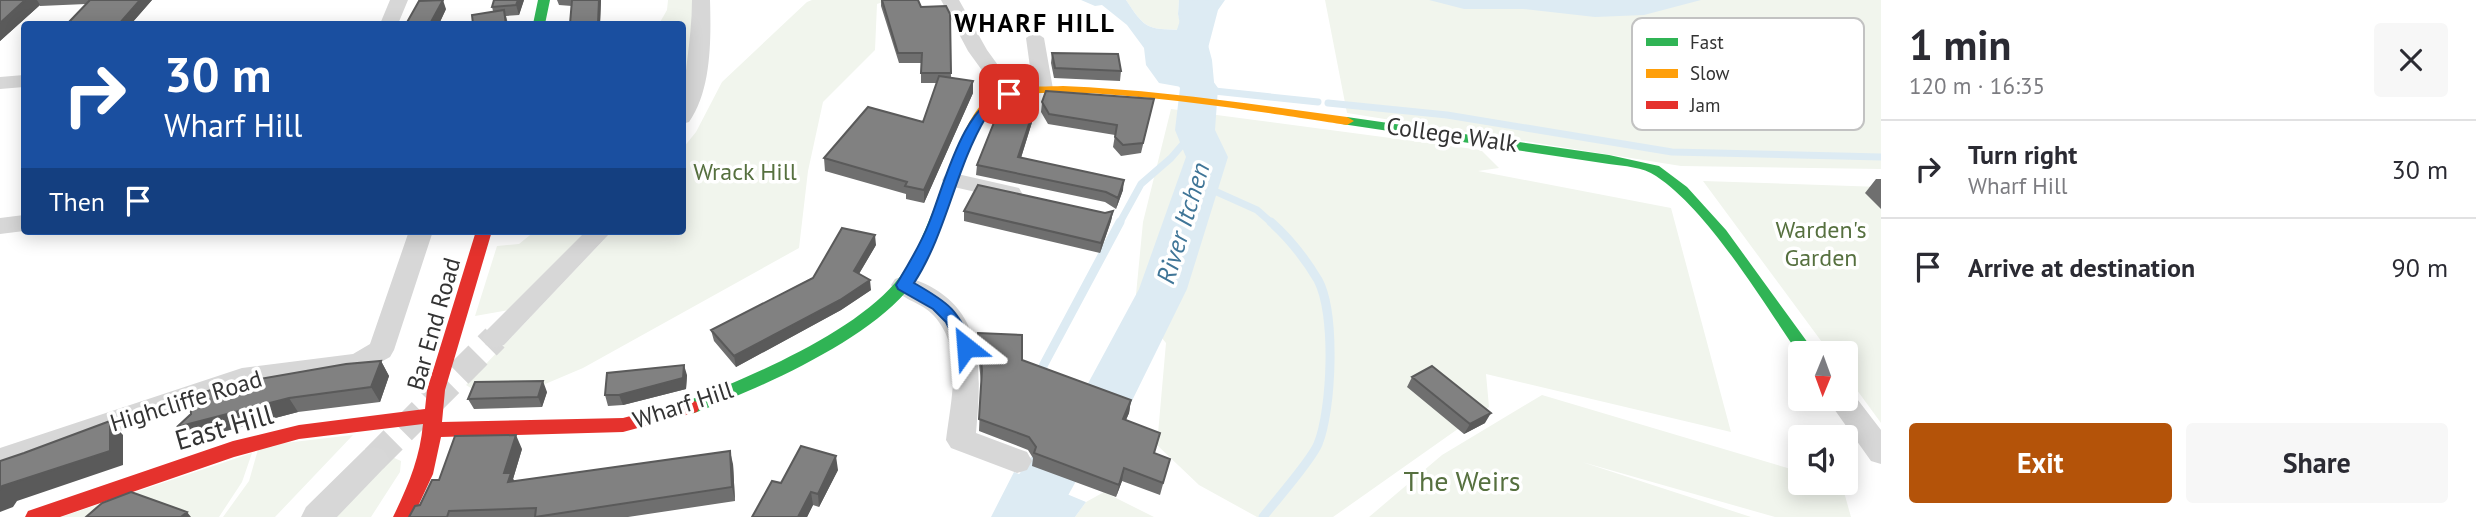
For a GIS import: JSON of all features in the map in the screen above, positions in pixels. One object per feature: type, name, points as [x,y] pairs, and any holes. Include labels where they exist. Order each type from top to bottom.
[{"type":"street","points":[[391,21],[399,0]]},
{"type":"street","points":[[540,21],[544,0]]},
{"type":"street","points":[[686,106],[698,68],[702,35],[701,0]]},
{"type":"street","points":[[950,0],[978,51],[1009,94]]},
{"type":"street","points":[[1035,38],[1043,89]]},
{"type":"street","points":[[0,83],[21,81]]},
{"type":"street","name":"College Walk","points":[[1009,94],[1043,89],[1106,92],[1232,105],[1578,154],[1658,171],[1689,198],[1721,236],[1798,341]]},
{"type":"street","name":"Wharf Hill","points":[[433,422],[623,425],[672,414],[733,391],[855,325],[904,285],[930,238],[981,114],[996,99],[1009,94]]},
{"type":"street","points":[[953,180],[1029,197]]},
{"type":"street","points":[[0,226],[21,223]]},
{"type":"street","name":"Highcliffe Road","points":[[0,460],[242,379],[359,364],[374,357],[381,350],[420,235]]},
{"type":"street","name":"Bar End Road","points":[[404,517],[430,451],[443,366],[483,235]]},
{"type":"street","points":[[495,338],[596,235]]},
{"type":"street","points":[[904,285],[939,305],[952,318],[966,347],[961,440],[1017,461]]},
{"type":"street","points":[[1850,411],[1881,452]]},
{"type":"street","name":"East Hill","points":[[35,517],[233,449],[299,432],[433,422]]},
{"type":"street","points":[[317,517],[374,459]]},
{"type":"green space","points":[[668,0],[692,0],[692,31],[686,72],[686,21],[661,21],[667,10]]},
{"type":"green space","name":"Wrack Hill","points":[[889,0],[877,4],[875,50],[823,102],[808,171],[799,248],[583,368],[524,393],[487,398],[466,385],[608,235],[686,235],[686,144],[696,132],[722,82],[807,2]]},
{"type":"green space","points":[[1126,0],[1179,0],[1178,14],[1182,30],[1148,26]]},
{"type":"green space","points":[[1325,0],[1881,0],[1881,169],[1681,166],[1347,113]]},
{"type":"green space","points":[[1171,109],[1481,150],[1499,168],[1478,171],[1671,208],[1731,432],[1486,374],[1489,407],[1333,517],[1257,517],[1199,485],[1157,445],[1166,343],[1135,305],[1143,222]]},
{"type":"green space","name":"Warden's Garden","points":[[1703,181],[1881,187],[1881,423],[1858,391],[1858,341],[1821,341]]},
{"type":"green space","points":[[530,235],[583,235],[509,310],[475,316],[497,246],[519,244]]},
{"type":"green space","name":"The Weirs","points":[[1542,395],[1788,468],[1788,495],[1845,495],[1851,517],[1775,517],[1582,462],[1751,517],[1369,517],[1442,455]]},
{"type":"green space","points":[[353,435],[275,517],[223,517],[249,481],[259,446]]},
{"type":"green space","points":[[252,453],[242,482],[219,517],[61,517]]},
{"type":"green space","points":[[390,456],[401,461],[400,472],[371,517],[335,517]]},
{"type":"green space","points":[[1104,492],[1154,517],[1075,517],[1086,502]]},
{"type":"shaded area","points":[[1081,0],[1126,0],[1148,26],[1181,30],[1179,0],[1221,0],[1204,30],[1212,60],[1215,93],[1159,83],[1146,65],[1144,48],[1127,25],[1102,5],[1095,6]]},
{"type":"shaded area","points":[[1429,0],[1701,0],[1644,15],[1595,17],[1523,9],[1464,9]]},
{"type":"shaded area","points":[[1014,472],[1086,502],[1075,517],[991,517]]},
{"type":"building","points":[[0,0],[25,0],[0,23]]},
{"type":"building","points":[[90,0],[140,0],[122,21],[70,21]]},
{"type":"building","points":[[443,0],[432,21],[408,21],[419,1]]},
{"type":"building","points":[[494,0],[518,0],[516,5],[492,7]]},
{"type":"building","points":[[572,0],[599,0],[598,21],[570,21]]},
{"type":"building","points":[[882,0],[918,0],[921,7],[946,6],[950,14],[951,73],[921,73],[922,53],[898,53]]},
{"type":"building","points":[[504,10],[506,21],[473,21],[472,15]]},
{"type":"building","points":[[1052,53],[1118,54],[1121,71],[1055,68]]},
{"type":"building","points":[[939,76],[973,81],[924,190],[905,186],[907,182],[824,158],[868,107],[923,122]]},
{"type":"building","points":[[1046,91],[1154,99],[1143,143],[1123,145],[1115,137],[1117,125],[1049,114],[1042,102]]},
{"type":"building","points":[[1001,105],[1034,109],[1018,157],[1124,180],[1118,198],[1106,192],[977,165]]},
{"type":"building","points":[[978,185],[1105,213],[1113,211],[1101,243],[964,211]]},
{"type":"building","points":[[842,228],[875,235],[854,271],[870,280],[840,300],[734,356],[711,330],[813,278]]},
{"type":"building","points":[[978,333],[1022,335],[1022,360],[1131,400],[1123,419],[1160,433],[1154,453],[1170,459],[1163,483],[1124,468],[1119,485],[1034,453],[1036,447],[1029,437],[979,419],[982,370]]},
{"type":"building","points":[[381,361],[371,387],[289,398],[177,427],[191,414],[190,396],[236,383],[346,364]]},
{"type":"building","points":[[684,365],[683,378],[619,395],[605,395],[607,373]]},
{"type":"building","points":[[1432,366],[1491,413],[1470,424],[1412,377]]},
{"type":"building","points":[[543,381],[538,397],[468,399],[475,382]]},
{"type":"building","points":[[110,421],[110,451],[2,486],[0,490],[0,461]]},
{"type":"building","points":[[516,435],[504,473],[511,473],[508,482],[730,451],[732,487],[535,517],[536,508],[449,511],[447,517],[409,517],[415,506],[420,505],[432,480],[439,480],[455,436]]},
{"type":"building","points":[[801,446],[836,456],[818,494],[811,492],[798,517],[752,517],[772,481],[781,483]]},
{"type":"building","points":[[131,492],[187,512],[181,517],[86,517],[102,503]]},
{"type":"waterway","name":"River Itchen","points":[[1105,402],[1163,289],[1207,157],[1195,130],[1199,88],[1184,67],[1201,8],[1208,0]]},
{"type":"waterway","points":[[1205,90],[1318,102]]},
{"type":"waterway","points":[[1328,103],[1447,115],[1672,152],[1881,157]]},
{"type":"waterway","points":[[1119,224],[1141,184],[1171,158],[1195,130]]},
{"type":"waterway","points":[[1199,184],[1257,210],[1273,224]]},
{"type":"waterway","points":[[1043,376],[1043,366],[1120,222]]},
{"type":"waterway","points":[[1263,517],[1318,444],[1326,409],[1330,362],[1328,315],[1318,280],[1296,249],[1273,224]]},
{"type":"waterway","points":[[1043,471],[1043,484]]},
{"type":"waterway","name":"River Itchen","points":[[1023,517],[1051,474]]},
{"type":"tunnel","points":[[374,459],[495,338]]},
{"type":"traffic: fast","points":[[540,21],[544,0]]},
{"type":"traffic: fast","points":[[1347,121],[1462,136],[1609,159],[1654,169],[1682,190],[1702,211],[1799,341]]},
{"type":"traffic: fast","points":[[691,407],[741,387],[802,356],[833,339],[883,304],[900,288],[913,269],[942,206]]},
{"type":"traffic: slow","points":[[942,206],[979,117],[997,98],[1023,91],[1112,92],[1220,103],[1347,121]]},
{"type":"traffic: jam","points":[[403,517],[423,474],[430,451],[436,390],[483,235]]},
{"type":"traffic: jam","points":[[432,430],[623,425],[691,407]]},
{"type":"traffic: jam","points":[[35,517],[233,449],[299,432],[434,415]]},
{"type":"district","name":"WHARF HILL","points":[[1035,23]]},
{"type":"route","points":[[966,347],[952,318],[939,305],[904,285],[936,226],[958,164],[981,114],[996,99],[1009,94]]}]
